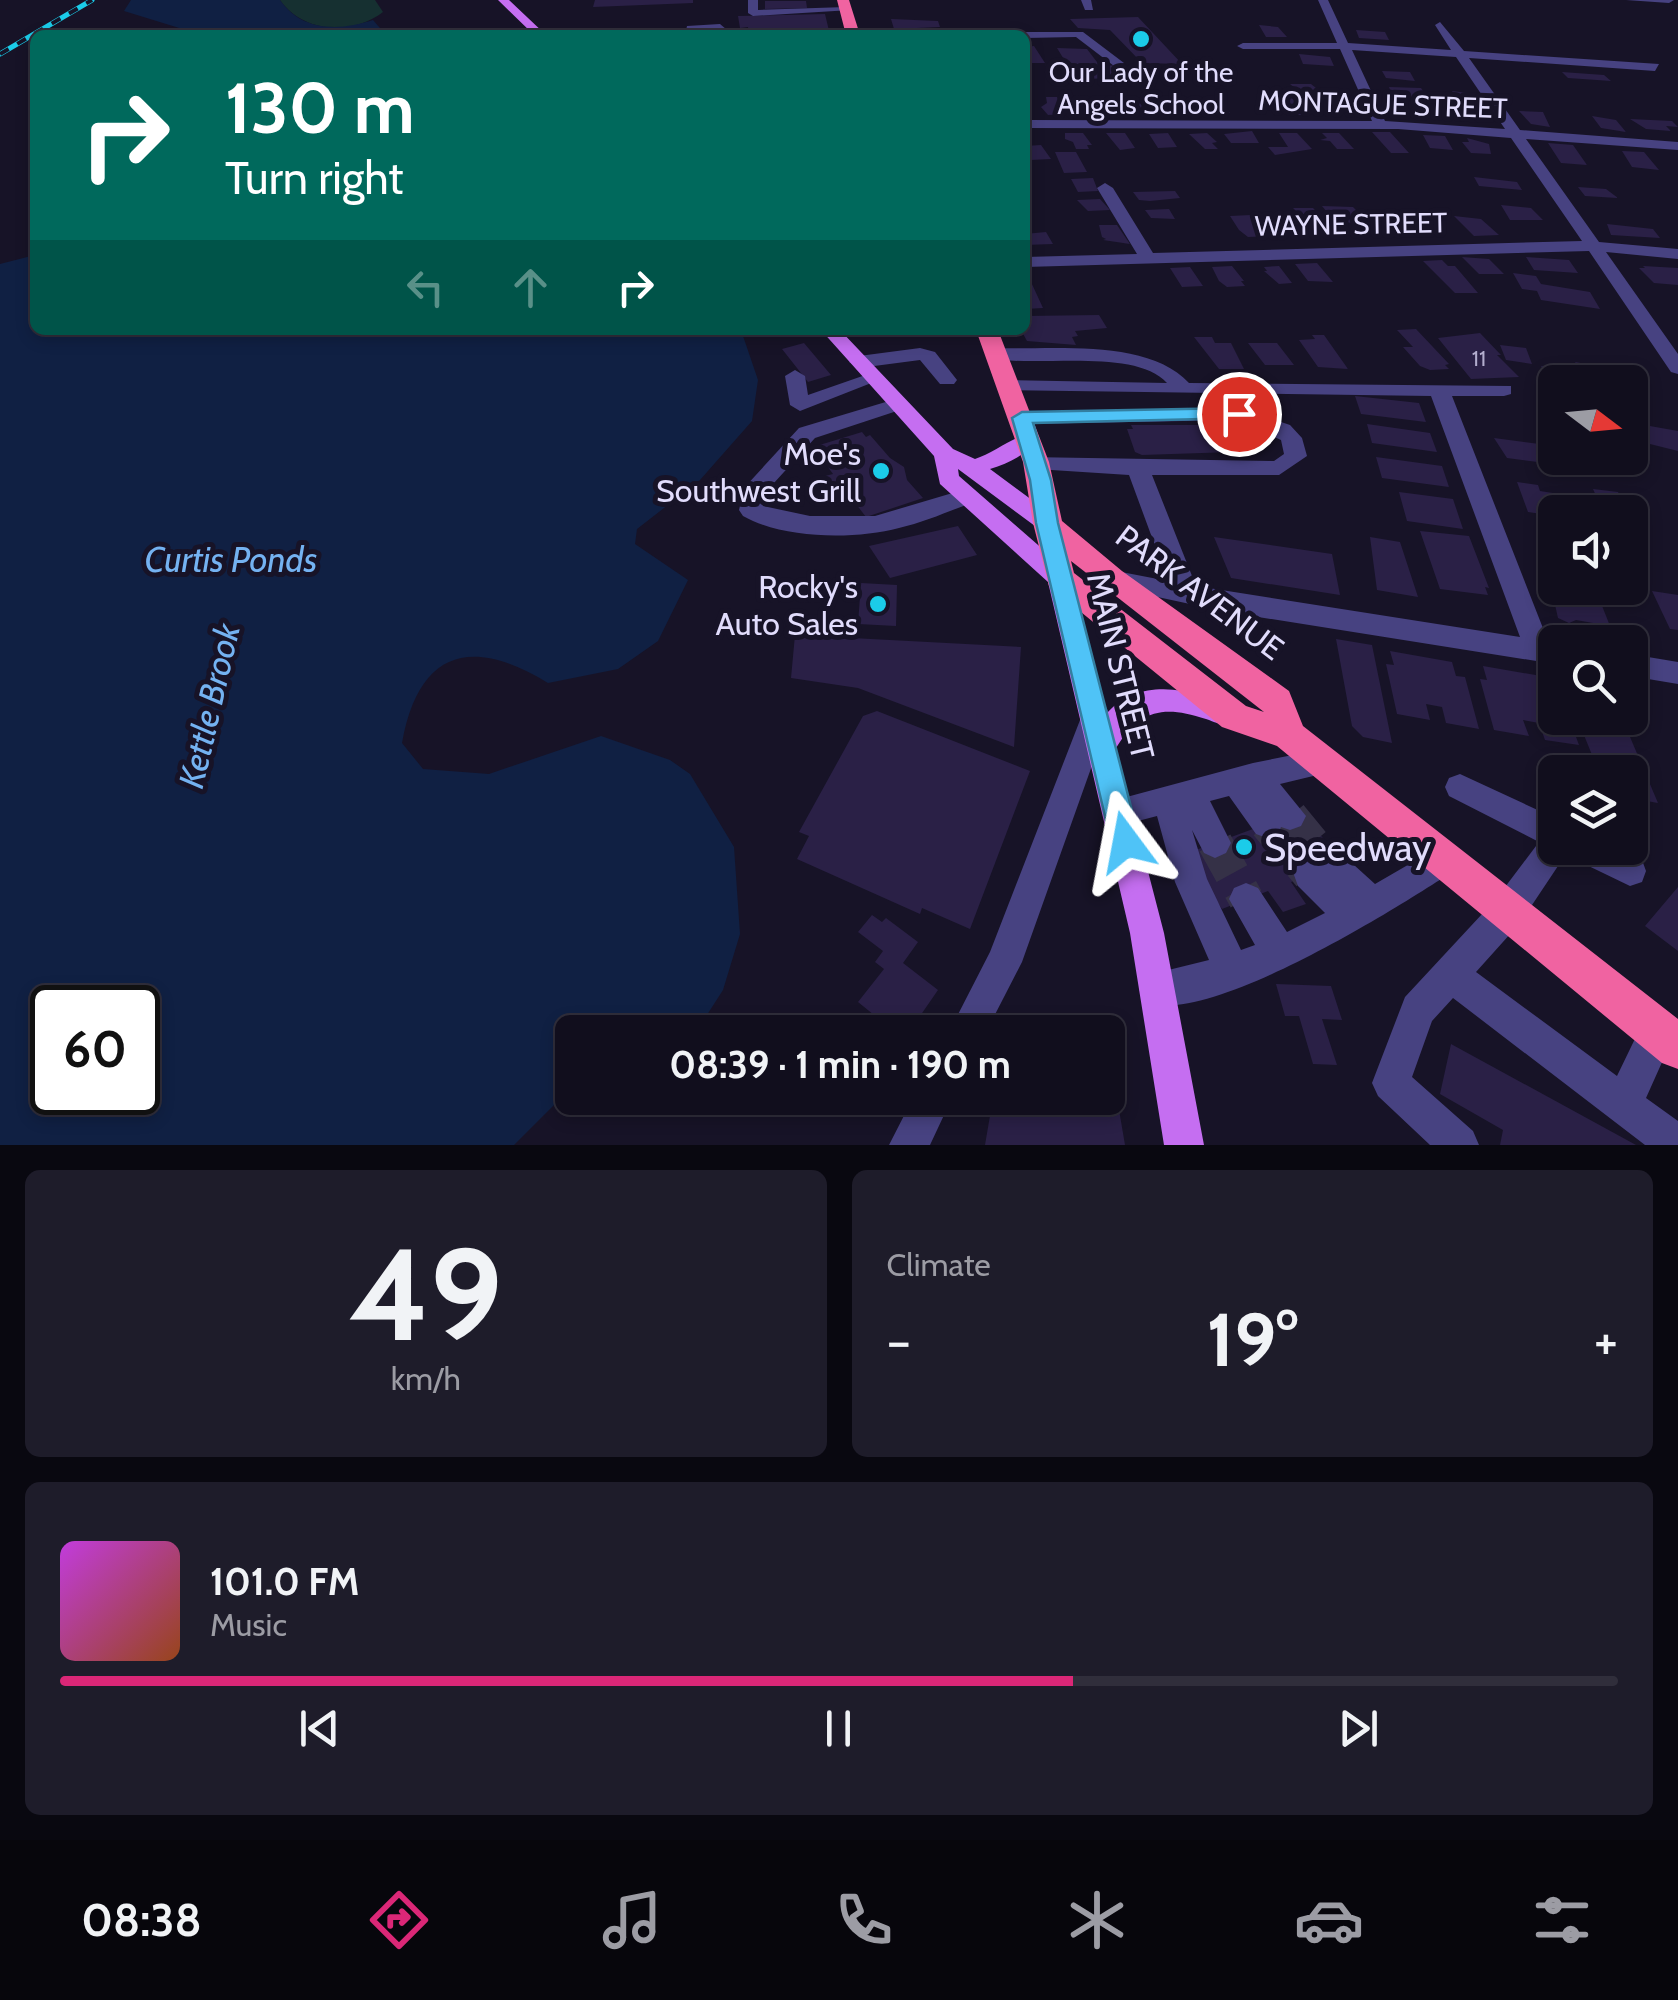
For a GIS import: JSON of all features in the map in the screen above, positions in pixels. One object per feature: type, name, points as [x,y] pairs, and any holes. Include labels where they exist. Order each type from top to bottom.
[{"type":"highway","points":[[844,5],[851,30]]},
{"type":"highway","name":"MAIN STREET","points":[[991,342],[1029,440],[1060,578]]},
{"type":"highway","name":"PARK AVENUE","points":[[1047,523],[1110,579],[1277,701],[1289,735]]},
{"type":"highway","name":"PARK AVENUE","points":[[1060,578],[1234,718],[1289,735],[1668,1039]]},
{"type":"main road","points":[[504,0],[535,30]]},
{"type":"main road","points":[[835,335],[945,454],[974,467],[1047,523]]},
{"type":"main road","points":[[974,467],[1005,457],[1029,440]]},
{"type":"main road","points":[[945,454],[948,479],[1060,578]]},
{"type":"main road","name":"MAIN STREET","points":[[1060,578],[1099,729],[1157,988],[1184,1145]]},
{"type":"main road","points":[[1099,729],[1150,701],[1175,700],[1234,718]]},
{"type":"street","points":[[753,0],[753,12],[822,11],[844,5]]},
{"type":"street","points":[[761,0],[762,10],[822,11]]},
{"type":"street","points":[[1324,0],[1380,124]]},
{"type":"street","points":[[1631,0],[1669,0]]},
{"type":"street","points":[[1440,25],[1678,368]]},
{"type":"street","points":[[691,30],[720,27],[725,30]]},
{"type":"street","points":[[1030,35],[1079,34],[1118,62]]},
{"type":"street","points":[[1243,46],[1344,46],[1655,68]]},
{"type":"street","name":"MONTAGUE STREET","points":[[1030,124],[1380,124],[1678,146]]},
{"type":"street","points":[[1106,188],[1148,257]]},
{"type":"street","name":"WAYNE STREET","points":[[1030,262],[1592,246],[1678,254]]},
{"type":"street","points":[[991,342],[1136,360],[1167,371],[1183,389]]},
{"type":"street","points":[[859,362],[920,354],[928,356],[947,380]]},
{"type":"street","points":[[795,376],[800,405],[874,378]]},
{"type":"street","points":[[1007,384],[1152,389],[1504,390]]},
{"type":"street","points":[[1152,389],[1164,416]]},
{"type":"street","points":[[1439,389],[1538,629]]},
{"type":"street","points":[[899,404],[807,433],[752,492],[751,510],[761,519],[780,522],[876,524],[966,497]]},
{"type":"street","points":[[1164,416],[1176,421],[1222,420],[1269,430],[1283,442],[1285,454],[1279,468],[1138,468],[1029,440],[1164,416]]},
{"type":"street","points":[[1138,468],[1186,594]]},
{"type":"street","points":[[1110,579],[1538,650]]},
{"type":"street","points":[[1648,668],[1678,673]]},
{"type":"street","points":[[976,1015],[1004,962],[1099,729]]},
{"type":"street","points":[[1118,812],[1244,778],[1323,762]]},
{"type":"street","points":[[1244,778],[1279,820]]},
{"type":"street","points":[[1460,786],[1538,825]]},
{"type":"street","points":[[1180,797],[1215,843]]},
{"type":"street","points":[[1180,797],[1191,882],[1233,972]]},
{"type":"street","points":[[1157,988],[1206,982],[1280,953],[1362,911],[1444,859]]},
{"type":"street","points":[[1459,1145],[1391,1083],[1418,1010],[1508,910],[1541,865]]},
{"type":"street","points":[[1616,865],[1630,872]]},
{"type":"street","points":[[1321,871],[1362,911]]},
{"type":"street","points":[[1246,899],[1280,953]]},
{"type":"street","points":[[1450,975],[1676,1145]]},
{"type":"street","points":[[1623,1104],[1668,1039]]},
{"type":"street","points":[[908,1145],[924,1115]]},
{"type":"green space","points":[[280,0],[375,0],[383,12],[357,25],[328,27],[301,19]]},
{"type":"water","points":[[131,0],[280,0],[310,23],[335,27],[373,20],[382,30],[186,30],[124,11]]},
{"type":"water","name":"Curtis Ponds","points":[[30,256],[30,335],[743,335],[758,380],[752,421],[700,480],[637,529],[635,544],[688,580],[658,641],[618,669],[548,683],[495,659],[452,660],[435,671],[421,688],[410,712],[402,743],[423,769],[489,774],[601,736],[670,760],[690,774],[734,847],[740,934],[723,990],[707,1015],[555,1015],[555,1104],[514,1145],[0,1145],[0,264]]},
{"type":"building","points":[[595,0],[693,0],[693,3],[593,7]]},
{"type":"building","points":[[765,1],[806,1],[807,8],[765,9]]},
{"type":"building","points":[[825,14],[829,30],[748,30],[740,28],[738,16]]},
{"type":"building","points":[[1138,17],[1182,64],[1142,63],[1110,30],[1078,28],[1070,19]]},
{"type":"building","points":[[891,19],[938,21],[940,27],[894,29]]},
{"type":"building","points":[[1259,25],[1278,27],[1287,37],[1266,37]]},
{"type":"building","points":[[1356,30],[1385,32],[1389,40],[1359,38]]},
{"type":"building","points":[[1030,46],[1034,46],[1045,63],[1030,63]]},
{"type":"building","points":[[1057,48],[1087,49],[1100,66],[1118,65],[1129,78],[1076,79]]},
{"type":"building","points":[[1299,54],[1330,57],[1334,66],[1303,64]]},
{"type":"building","points":[[1382,71],[1410,72],[1415,81],[1386,78]]},
{"type":"building","points":[[1562,72],[1604,75],[1611,81],[1568,78]]},
{"type":"building","points":[[1290,84],[1311,84],[1325,95],[1325,100],[1310,101]]},
{"type":"building","points":[[1389,87],[1421,88],[1429,99],[1392,95]]},
{"type":"building","points":[[1452,91],[1468,93],[1474,102],[1465,101],[1481,111],[1484,120],[1462,114],[1452,101],[1458,101]]},
{"type":"building","points":[[1046,97],[1057,97],[1063,114],[1048,115],[1041,107],[1047,103]]},
{"type":"building","points":[[1207,97],[1218,97],[1230,113],[1208,110]]},
{"type":"building","points":[[1270,97],[1291,97],[1306,115],[1287,115]]},
{"type":"building","points":[[1126,98],[1137,98],[1146,113],[1122,109],[1120,105],[1125,105]]},
{"type":"building","points":[[1101,100],[1105,112],[1080,113],[1077,107],[1085,107],[1080,101]]},
{"type":"building","points":[[1519,111],[1543,112],[1550,127],[1531,124]]},
{"type":"building","points":[[1592,116],[1616,120],[1626,132],[1601,128]]},
{"type":"building","points":[[1630,119],[1672,121],[1678,127],[1666,126],[1671,131],[1646,129]]},
{"type":"building","points":[[1252,131],[1259,143],[1231,143],[1224,134]]},
{"type":"building","points":[[1372,132],[1390,132],[1409,153],[1391,153]]},
{"type":"building","points":[[1065,133],[1083,133],[1092,145],[1087,145],[1089,149],[1076,149],[1073,142],[1065,139]]},
{"type":"building","points":[[1106,133],[1125,133],[1135,148],[1120,150]]},
{"type":"building","points":[[1168,133],[1177,147],[1158,148],[1149,134]]},
{"type":"building","points":[[1207,133],[1217,142],[1212,143],[1218,149],[1205,149],[1189,134]]},
{"type":"building","points":[[1279,133],[1297,133],[1312,149],[1275,155],[1268,147],[1288,147]]},
{"type":"building","points":[[1322,133],[1339,133],[1354,149],[1337,149],[1330,141],[1320,140],[1327,138]]},
{"type":"building","points":[[1423,135],[1445,136],[1453,150],[1430,148]]},
{"type":"building","points":[[1467,138],[1489,144],[1491,154],[1471,153],[1462,142],[1469,142]]},
{"type":"building","points":[[1548,143],[1573,145],[1587,165],[1561,163]]},
{"type":"building","points":[[1041,145],[1051,159],[1030,160],[1030,146]]},
{"type":"building","points":[[1622,151],[1644,152],[1659,170],[1632,167]]},
{"type":"building","points":[[1055,152],[1076,152],[1087,172],[1064,173]]},
{"type":"building","points":[[1474,177],[1517,182],[1522,190],[1479,186]]},
{"type":"building","points":[[1093,178],[1098,191],[1078,192],[1071,179]]},
{"type":"building","points":[[1578,187],[1606,189],[1618,198],[1585,196]]},
{"type":"building","points":[[1175,191],[1180,198],[1150,201],[1139,200],[1133,192]]},
{"type":"building","points":[[1100,199],[1110,210],[1088,211],[1077,200]]},
{"type":"building","points":[[1501,205],[1531,208],[1543,220],[1510,220]]},
{"type":"building","points":[[1322,206],[1353,207],[1368,222],[1336,223]]},
{"type":"building","points":[[1293,208],[1313,208],[1340,236],[1320,236],[1306,226],[1310,225]]},
{"type":"building","points":[[1169,209],[1175,219],[1151,218],[1145,210]]},
{"type":"building","points":[[1374,210],[1388,210],[1420,237],[1392,235]]},
{"type":"building","points":[[1251,215],[1274,236],[1248,237],[1230,216]]},
{"type":"building","points":[[1454,216],[1481,219],[1499,235],[1474,236]]},
{"type":"building","points":[[1607,224],[1653,229],[1660,238],[1611,235]]},
{"type":"building","points":[[1099,225],[1117,225],[1130,244],[1103,240],[1106,239]]},
{"type":"building","points":[[1046,232],[1053,244],[1030,245],[1030,234]]},
{"type":"building","points":[[1462,257],[1489,259],[1504,274],[1479,274]]},
{"type":"building","points":[[1526,257],[1569,260],[1578,273],[1534,270]]},
{"type":"building","points":[[1442,260],[1455,266],[1478,293],[1455,293],[1423,261]]},
{"type":"building","points":[[1317,263],[1333,282],[1308,281],[1295,264]]},
{"type":"building","points":[[1232,266],[1245,286],[1227,287],[1212,267]]},
{"type":"building","points":[[1279,266],[1292,283],[1279,284],[1264,271],[1264,267]]},
{"type":"building","points":[[1190,267],[1203,286],[1182,287],[1170,268]]},
{"type":"building","points":[[1639,268],[1678,268],[1678,285],[1654,283]]},
{"type":"building","points":[[1513,273],[1536,276],[1541,284],[1590,292],[1600,309],[1541,300],[1537,291],[1522,289]]},
{"type":"building","points":[[1030,280],[1043,308],[1030,309]]},
{"type":"building","points":[[1099,315],[1107,328],[1075,331],[1078,336],[1072,337],[1076,345],[1027,341],[1024,335],[1030,335],[1030,316]]},
{"type":"building","points":[[1416,329],[1449,364],[1445,365],[1449,369],[1420,366],[1403,347],[1413,347],[1397,330]]},
{"type":"building","points":[[1480,333],[1519,377],[1471,379],[1438,338]]},
{"type":"building","points":[[1312,335],[1324,335],[1348,369],[1318,367],[1299,340],[1315,339]]},
{"type":"building","points":[[1194,337],[1231,343],[1244,369],[1219,369]]},
{"type":"building","points":[[804,343],[831,375],[808,382],[782,349]]},
{"type":"building","points":[[1248,343],[1277,343],[1294,365],[1265,365]]},
{"type":"building","points":[[1500,345],[1526,348],[1532,364],[1506,360]]},
{"type":"building","points":[[1355,396],[1419,403],[1426,422],[1361,414]]},
{"type":"building","points":[[1367,424],[1430,433],[1437,452],[1372,443]]},
{"type":"building","points":[[1131,425],[1249,425],[1262,451],[1142,455],[1135,452],[1127,429],[1133,429]]},
{"type":"building","points":[[1648,426],[1678,431],[1678,451],[1648,444]]},
{"type":"building","points":[[862,432],[904,467],[907,480],[923,498],[866,517],[842,486],[834,488],[825,476],[833,474],[813,447]]},
{"type":"building","points":[[1494,438],[1538,444],[1538,462],[1507,458]]},
{"type":"building","points":[[1376,457],[1442,466],[1449,487],[1382,478]]},
{"type":"building","points":[[1517,482],[1566,495],[1538,495],[1538,513],[1528,512]]},
{"type":"building","points":[[1593,489],[1620,495],[1596,495]]},
{"type":"building","points":[[1399,492],[1453,499],[1463,529],[1407,521]]},
{"type":"building","points":[[958,526],[977,555],[890,578],[869,546]]},
{"type":"building","points":[[1420,531],[1469,536],[1489,588],[1485,587],[1488,595],[1440,589]]},
{"type":"building","points":[[1214,537],[1332,554],[1340,595],[1231,578]]},
{"type":"building","points":[[1370,537],[1400,542],[1418,597],[1377,590]]},
{"type":"building","name":"Rocky's Auto Sales","points":[[861,583],[897,585],[896,626],[858,624]]},
{"type":"building","points":[[1652,591],[1678,595],[1678,630],[1670,629]]},
{"type":"building","points":[[1555,605],[1602,605],[1610,625],[1576,620],[1569,623],[1558,618]]},
{"type":"building","points":[[795,635],[1021,647],[1014,747],[858,688],[791,678]]},
{"type":"building","points":[[1336,639],[1372,645],[1392,743],[1363,737],[1352,726]]},
{"type":"building","points":[[1390,651],[1452,662],[1456,676],[1465,677],[1479,729],[1446,723],[1442,707],[1426,704],[1430,720],[1397,714],[1386,664],[1394,665]]},
{"type":"building","points":[[1483,666],[1538,675],[1538,723],[1523,720],[1529,736],[1494,730],[1480,679],[1487,680]]},
{"type":"building","points":[[877,711],[1030,771],[970,929],[922,908],[920,914],[797,859],[809,836],[799,832],[863,716]]},
{"type":"building","points":[[1543,735],[1575,735],[1579,745],[1545,740]]},
{"type":"building","points":[[1584,735],[1629,735],[1638,755],[1592,755]]},
{"type":"building","points":[[1648,779],[1658,803],[1648,801]]},
{"type":"building","points":[[1302,811],[1342,863],[1291,882],[1306,904],[1283,912],[1268,891],[1222,909],[1185,854]]},
{"type":"building","points":[[1678,887],[1678,951],[1645,926]]},
{"type":"building","points":[[872,915],[882,922],[886,918],[918,942],[903,963],[938,990],[921,1015],[874,1015],[858,1002],[884,969],[875,962],[883,951],[858,932]]},
{"type":"building","points":[[1276,984],[1331,986],[1342,1020],[1322,1019],[1337,1065],[1313,1064],[1299,1016],[1285,1016]]},
{"type":"building","points":[[1451,1044],[1636,1145],[1500,1145],[1503,1130],[1440,1094]]},
{"type":"building","points":[[990,1115],[1120,1115],[1125,1145],[985,1145]]},
{"type":"tunnel","points":[[1290,816],[1331,866]]},
{"type":"tunnel","points":[[1267,824],[1310,875]]},
{"type":"tunnel","points":[[1215,843],[1246,899]]},
{"type":"railway","points":[[41,30],[92,0]]},
{"type":"railway","points":[[0,54],[30,36]]},
{"type":"place","name":"Our Lady of the Angels School","points":[[1141,39]]},
{"type":"place","name":"Moe's Southwest Grill","points":[[881,471]]},
{"type":"place","name":"Rocky's Auto Sales","points":[[878,604]]},
{"type":"place","name":"Speedway","points":[[1244,847]]},
{"type":"route","points":[[1126,842],[1047,523],[1041,480],[1022,418],[1239,414]]},
{"type":"water label","name":"Kettle Brook","points":[[209,706]]}]
